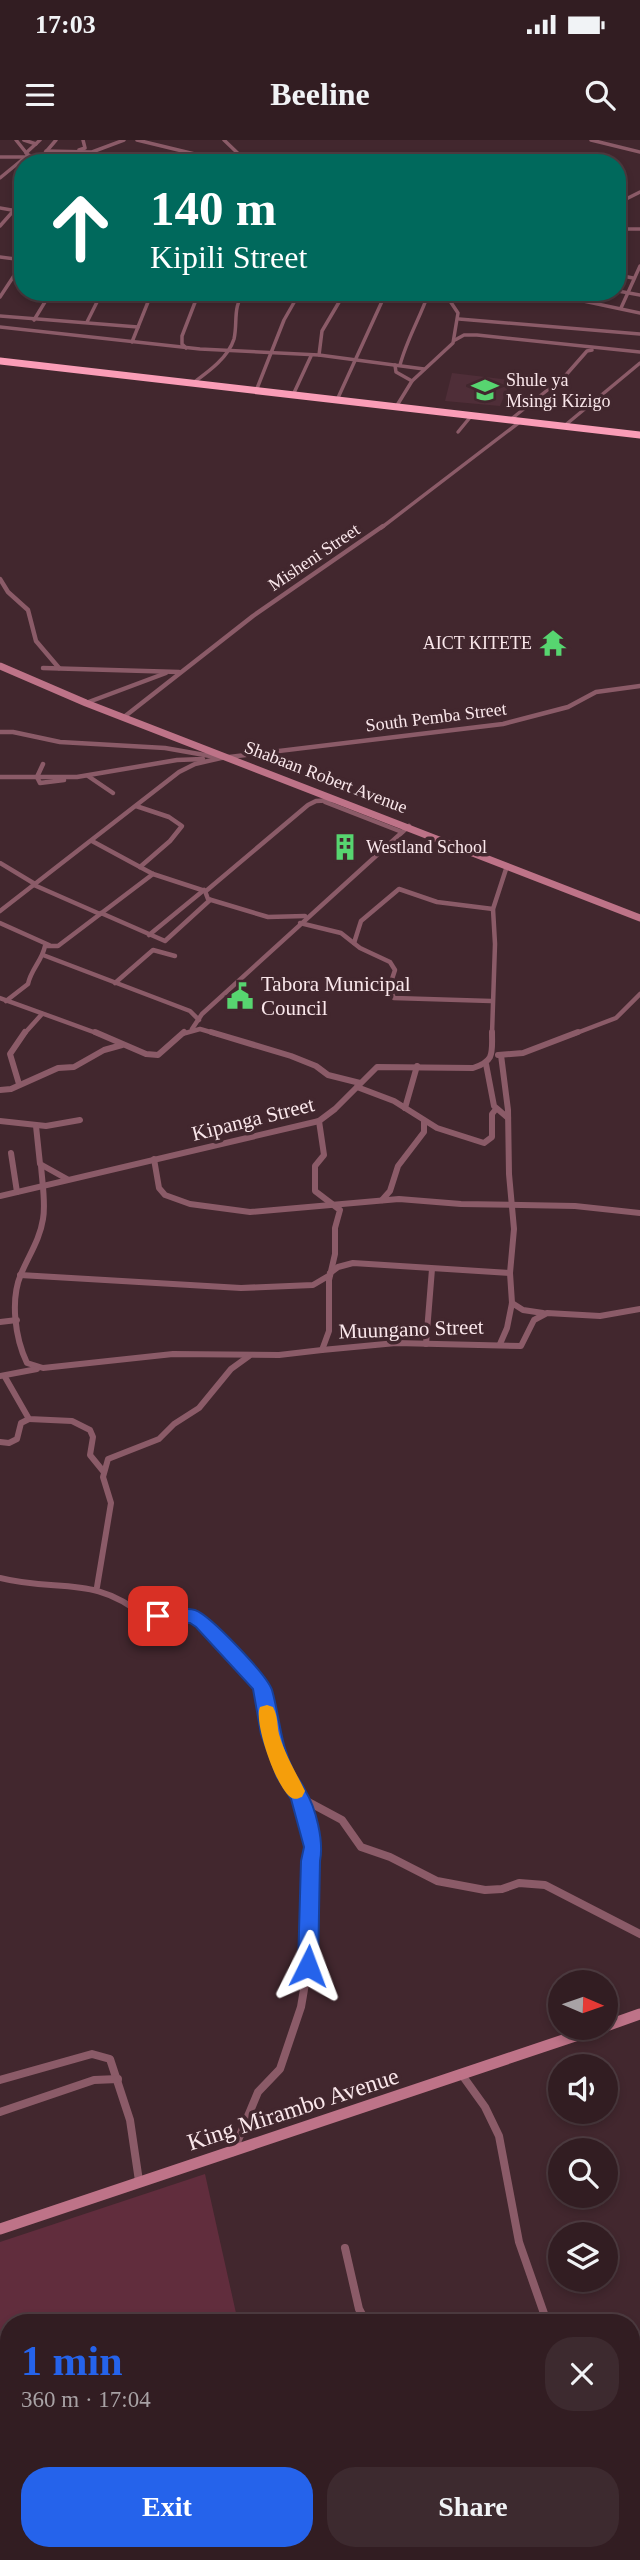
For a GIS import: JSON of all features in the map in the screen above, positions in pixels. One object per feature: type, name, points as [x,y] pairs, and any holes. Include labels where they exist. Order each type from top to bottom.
[{"type":"highway","points":[[0,361],[640,435]]},
{"type":"street","points":[[24,140],[38,142]]},
{"type":"street","points":[[46,154],[56,140]]},
{"type":"street","points":[[69,152],[84,149],[83,140]]},
{"type":"street","points":[[46,151],[92,152],[124,140]]},
{"type":"street","points":[[137,140],[202,154]]},
{"type":"street","points":[[224,140],[239,154]]},
{"type":"street","points":[[591,140],[640,152]]},
{"type":"street","points":[[0,178],[14,166]]},
{"type":"street","points":[[0,226],[14,211]]},
{"type":"street","points":[[626,300],[640,266]]},
{"type":"street","points":[[0,297],[14,275]]},
{"type":"street","points":[[626,277],[633,278]]},
{"type":"street","points":[[626,292],[640,295]]},
{"type":"street","points":[[34,320],[46,301]]},
{"type":"street","points":[[86,322],[97,301]]},
{"type":"street","points":[[132,342],[148,301]]},
{"type":"street","points":[[186,348],[182,344],[182,336],[196,301]]},
{"type":"street","points":[[193,383],[211,370],[233,340],[237,301]]},
{"type":"street","points":[[256,391],[284,320],[295,301]]},
{"type":"street","points":[[319,355],[318,344],[331,313],[339,301]]},
{"type":"street","points":[[337,400],[351,360],[359,350],[382,301]]},
{"type":"street","points":[[412,381],[396,372],[407,341],[418,326],[426,301]]},
{"type":"street","points":[[451,301],[459,319],[455,340]]},
{"type":"street","points":[[586,301],[640,313]]},
{"type":"street","points":[[621,308],[625,301]]},
{"type":"street","points":[[0,316],[138,327]]},
{"type":"street","points":[[459,319],[640,334]]},
{"type":"street","points":[[0,327],[186,348],[319,355],[425,369]]},
{"type":"street","points":[[457,328],[477,335]]},
{"type":"street","points":[[396,407],[412,381],[455,340],[464,335],[640,352]]},
{"type":"street","points":[[510,420],[565,376],[587,351],[595,349]]},
{"type":"street","points":[[293,395],[311,356]]},
{"type":"street","points":[[563,426],[640,363]]},
{"type":"street","points":[[458,432],[472,415]]},
{"type":"street","name":"Misheni Street","points":[[124,717],[179,672],[310,575],[411,507],[443,479],[521,421]]},
{"type":"street","points":[[0,579],[8,592],[28,610],[36,641],[59,668]]},
{"type":"street","name":"Shabaan Robert Avenue","points":[[0,666],[86,703],[409,826],[640,918]]},
{"type":"street","points":[[43,668],[179,672]]},
{"type":"street","points":[[86,703],[170,672]]},
{"type":"street","name":"South Pemba Street","points":[[221,758],[503,724],[568,707],[596,692],[640,686]]},
{"type":"street","points":[[0,732],[13,732],[60,742],[165,748],[221,758]]},
{"type":"street","points":[[0,738],[13,732]]},
{"type":"street","points":[[0,911],[188,766],[221,758]]},
{"type":"street","points":[[43,764],[37,777],[39,783],[44,785],[177,760],[214,760]]},
{"type":"street","points":[[88,776],[113,793]]},
{"type":"street","points":[[0,777],[37,777]]},
{"type":"street","points":[[149,935],[166,918],[205,891],[308,805],[340,800]]},
{"type":"street","points":[[323,801],[401,832]]},
{"type":"street","points":[[136,806],[169,817],[182,826],[170,841],[140,867]]},
{"type":"street","points":[[3,1000],[73,1023],[127,1045],[132,1050],[157,1055],[192,1028],[307,916],[409,826]]},
{"type":"street","points":[[92,841],[153,874],[205,891]]},
{"type":"street","points":[[0,863],[34,884],[149,935],[167,940],[210,900]]},
{"type":"street","points":[[508,866],[493,909],[495,944],[491,1001],[492,1055],[486,1064],[496,1109],[508,1118]]},
{"type":"street","points":[[3,1000],[28,984],[30,972],[43,955],[45,946],[55,947],[153,874]]},
{"type":"street","points":[[354,943],[361,921],[399,889],[437,902],[493,909]]},
{"type":"street","points":[[205,891],[206,898],[210,900],[284,920],[307,916]]},
{"type":"street","points":[[0,923],[55,947]]},
{"type":"street","points":[[300,923],[337,931],[392,964],[395,970],[389,988],[394,998],[491,1001]]},
{"type":"street","points":[[115,983],[153,950],[175,956]]},
{"type":"street","points":[[43,955],[191,1011],[199,1020]]},
{"type":"street","points":[[492,1055],[523,1053],[616,1018],[640,994]]},
{"type":"street","points":[[19,1084],[10,1054],[29,1026],[42,1014]]},
{"type":"street","points":[[192,1028],[291,1056],[316,1066],[328,1075],[359,1085],[437,1128],[486,1143],[492,1137],[492,1114],[496,1109]]},
{"type":"street","points":[[0,1090],[11,1089],[58,1068],[74,1067],[117,1045],[127,1045]]},
{"type":"street","name":"Muungano Street","points":[[500,1344],[507,1328],[512,1303],[512,1204],[508,1118],[501,1055]]},
{"type":"street","name":"Kipanga Street","points":[[0,1196],[319,1121],[346,1101],[377,1067],[473,1068],[486,1064]]},
{"type":"street","points":[[405,1108],[410,1093],[410,1077],[417,1066]]},
{"type":"street","points":[[0,1121],[36,1126],[80,1120]]},
{"type":"street","points":[[319,1121],[324,1155],[315,1166],[315,1191],[340,1210],[335,1227],[335,1254],[330,1274],[329,1331],[322,1350]]},
{"type":"street","points":[[424,1121],[424,1132]]},
{"type":"street","points":[[36,1126],[44,1217],[33,1253],[16,1288],[19,1346],[24,1360],[32,1366],[43,1368]]},
{"type":"street","points":[[382,1200],[390,1191],[398,1167],[424,1132],[437,1128]]},
{"type":"street","points":[[11,1153],[17,1192]]},
{"type":"street","points":[[154,1158],[160,1190],[165,1195],[181,1202],[254,1212],[382,1200],[480,1205],[589,1206],[640,1213]]},
{"type":"street","points":[[41,1165],[67,1179]]},
{"type":"street","points":[[20,1275],[241,1287],[313,1285],[338,1267],[353,1263],[510,1273]]},
{"type":"street","points":[[426,1344],[432,1269]]},
{"type":"street","points":[[512,1303],[528,1311],[600,1316],[640,1308]]},
{"type":"street","name":"Muungano Street","points":[[3,1377],[43,1368],[173,1354],[279,1355],[396,1343],[521,1346],[534,1320],[547,1313]]},
{"type":"street","points":[[0,1322],[17,1321]]},
{"type":"street","points":[[97,1587],[111,1503],[105,1490],[103,1471],[108,1459],[115,1454],[154,1443],[174,1424],[200,1408],[231,1368],[243,1358],[256,1354]]},
{"type":"street","points":[[3,1377],[29,1419]]},
{"type":"street","points":[[0,1443],[17,1439],[21,1423],[29,1419],[72,1421],[90,1430],[93,1437],[90,1455],[103,1471]]},
{"type":"street","points":[[0,1578],[23,1584],[97,1587],[133,1604],[145,1617],[192,1616],[202,1621],[218,1637],[238,1662],[257,1678],[262,1689],[270,1734],[286,1777],[299,1796],[313,1847],[310,1861],[308,1966],[301,2007],[279,2069],[258,2092],[233,2152]]},
{"type":"street","points":[[299,1796],[342,1820],[361,1847],[390,1857],[433,1880],[485,1890],[502,1889],[514,1884],[545,1885],[640,1934]]},
{"type":"street","points":[[618,2022],[640,2014]]},
{"type":"street","name":"King Mirambo Avenue","points":[[0,2229],[564,2040]]},
{"type":"street","points":[[0,2080],[99,2054],[113,2063],[130,2120],[139,2181]]},
{"type":"street","points":[[462,2075],[472,2093],[484,2105],[491,2125],[499,2136],[519,2242],[544,2314]]},
{"type":"street","points":[[0,2112],[94,2080],[118,2079]]},
{"type":"street","points":[[345,2248],[362,2314]]},
{"type":"shaded area","points":[[452,373],[511,380],[500,406],[445,401]]},
{"type":"shaded area","points":[[205,2174],[236,2314],[0,2314],[0,2242]]},
{"type":"slow traffic","points":[[267,1712],[270,1734],[286,1777],[296,1791]]},
{"type":"place","name":"Shule ya Msingi Kizigo","points":[[485,390]]},
{"type":"place","name":"AICT KITETE","points":[[553,643]]},
{"type":"place","name":"Westland School","points":[[345,847]]},
{"type":"place","name":"Tabora Municipal Council","points":[[240,996]]},
{"type":"route","points":[[158,1616],[192,1616],[202,1621],[238,1662],[257,1678],[262,1689],[270,1734],[286,1777],[299,1796],[313,1847],[310,1861],[308,1966]]}]
